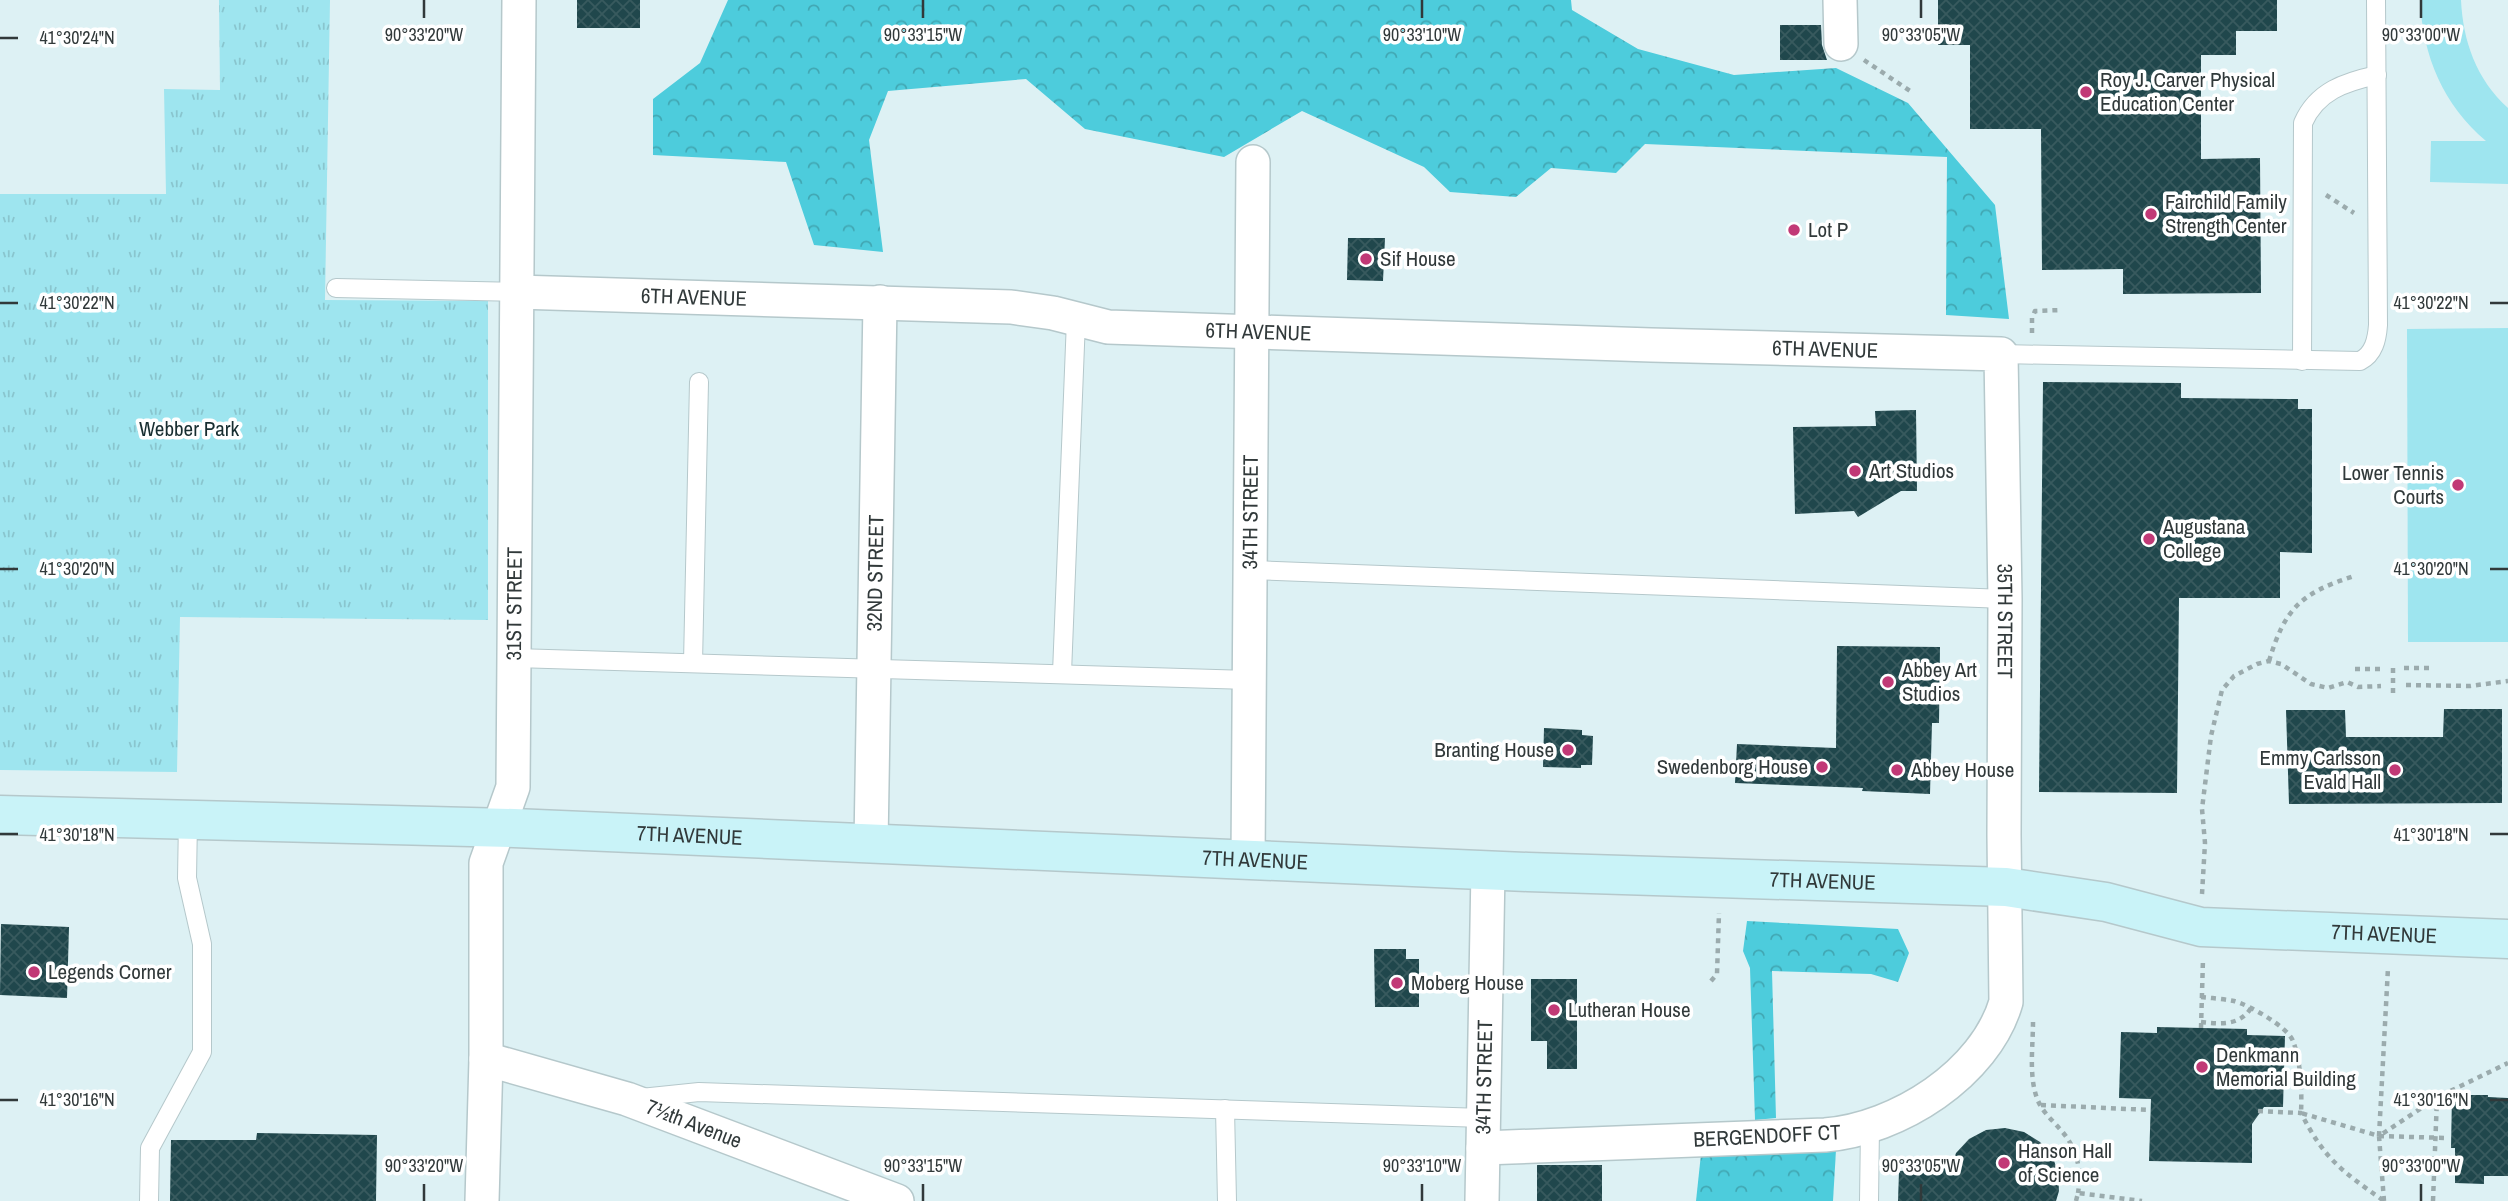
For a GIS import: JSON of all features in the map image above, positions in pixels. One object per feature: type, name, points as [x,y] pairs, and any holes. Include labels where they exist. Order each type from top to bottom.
[{"type":"street","name":"31ST STREET","points":[[482,1201],[486,1059],[486,863],[513,787],[519,0]]},
{"type":"street","points":[[1840,0],[1841,44]]},
{"type":"street","name":"34TH STREET","points":[[1248,860],[1254,331],[1253,162]]},
{"type":"street","name":"6TH AVENUE","points":[[517,292],[1011,307],[1054,313],[1108,327],[2016,355]]},
{"type":"street","name":"32ND STREET","points":[[871,844],[880,302]]},
{"type":"street","name":"35TH STREET","points":[[2006,887],[2005,599],[2016,355]]},
{"type":"street","name":"7TH AVENUE","points":[[0,815],[499,827],[1488,870],[2006,887],[2106,902],[2201,927],[2508,939]]},
{"type":"street","name":"34TH STREET","points":[[1482,1201],[1488,870]]},
{"type":"street","name":"BERGENDOFF CT","points":[[1483,1133],[1825,1135],[1870,1127],[1902,1115],[1930,1098],[1972,1059],[2001,1020],[2006,1002],[2006,887]]},
{"type":"street","name":"7½th Avenue","points":[[486,1059],[627,1099],[897,1201]]},
{"type":"lane","points":[[2016,355],[2302,361],[2365,359],[2373,348],[2378,325],[2376,0]]},
{"type":"lane","points":[[2302,361],[2303,122],[2311,107],[2323,95],[2339,85],[2377,75]]},
{"type":"lane","points":[[336,288],[517,292]]},
{"type":"lane","points":[[1062,673],[1076,320]]},
{"type":"lane","points":[[693,663],[699,382]]},
{"type":"lane","points":[[1251,570],[2005,599]]},
{"type":"lane","points":[[515,659],[874,667],[1249,680]]},
{"type":"lane","points":[[149,1201],[150,1148],[202,1052],[202,944],[187,878],[188,820]]},
{"type":"lane","points":[[627,1099],[699,1092],[1224,1109],[1483,1133]]},
{"type":"lane","points":[[1224,1109],[1227,1201]]},
{"type":"lane","points":[[1869,1201],[1870,1127]]},
{"type":"path","points":[[1841,44],[1910,91]]},
{"type":"path","points":[[2302,179],[2377,229]]},
{"type":"path","points":[[2016,355],[2032,314],[2040,310],[2062,310]]},
{"type":"path","points":[[2269,661],[2277,635],[2288,614],[2307,597],[2354,576]]},
{"type":"path","points":[[2201,902],[2205,843],[2202,809],[2211,736],[2222,690],[2234,676],[2269,661],[2281,664],[2311,684],[2328,688],[2347,682],[2358,687],[2381,686]]},
{"type":"path","points":[[2355,668],[2382,668]]},
{"type":"path","points":[[2393,668],[2393,694]]},
{"type":"path","points":[[2404,668],[2429,668]]},
{"type":"path","points":[[2406,685],[2470,686],[2506,682]]},
{"type":"path","points":[[1711,981],[1717,974],[1719,913]]},
{"type":"path","points":[[2203,961],[2201,1025],[2232,1022],[2244,1017],[2251,1008]]},
{"type":"path","points":[[2384,1201],[2379,1136],[2388,967]]},
{"type":"path","points":[[2201,998],[2227,1000],[2251,1008],[2283,1028],[2293,1040],[2302,1094],[2301,1113],[2314,1138],[2330,1160],[2348,1177],[2384,1201]]},
{"type":"path","points":[[2033,1009],[2034,1080],[2040,1105],[2069,1140],[2076,1153],[2080,1168],[2076,1201]]},
{"type":"path","points":[[2379,1136],[2438,1097],[2508,1063]]},
{"type":"path","points":[[2433,1201],[2438,1097]]},
{"type":"path","points":[[2040,1105],[2150,1110]]},
{"type":"path","points":[[2258,1111],[2301,1113],[2379,1136],[2447,1138]]},
{"type":"path","points":[[2078,1193],[2142,1201]]},
{"type":"green space","name":"Webber Park","points":[[219,0],[330,0],[325,300],[488,301],[488,620],[180,617],[177,772],[0,770],[0,194],[166,194],[164,89],[220,90]]},
{"type":"green space","points":[[728,0],[1571,0],[1572,10],[1638,49],[1734,75],[1836,68],[1908,103],[1995,205],[2009,319],[1946,315],[1947,157],[1645,144],[1616,173],[1551,168],[1516,197],[1450,192],[1424,167],[1302,111],[1224,157],[1085,129],[1026,79],[888,91],[869,140],[883,252],[814,245],[786,162],[653,155],[653,99],[700,63]]},
{"type":"green space","points":[[2420,0],[2461,0],[2468,45],[2473,58],[2487,85],[2508,108],[2508,184],[2430,182],[2431,141],[2486,141],[2458,111],[2438,78],[2426,41]]},
{"type":"green space","name":"Lower Tennis Courts","points":[[2508,328],[2508,642],[2408,642],[2407,329]]},
{"type":"green space","points":[[1747,921],[1898,929],[1909,953],[1898,982],[1871,974],[1772,971],[1776,1118],[1755,1120],[1750,968],[1743,951]]},
{"type":"green space","points":[[1836,1150],[1833,1201],[1696,1201],[1701,1154]]},
{"type":"building","points":[[577,0],[640,0],[640,28],[577,28]]},
{"type":"building","points":[[1938,0],[2277,0],[2277,31],[2236,31],[2236,55],[2201,55],[2201,159],[2260,158],[2261,293],[2123,294],[2123,269],[2042,270],[2041,129],[1970,129],[1970,45],[1938,45]]},
{"type":"building","points":[[1780,25],[1821,25],[1822,45],[1827,60],[1780,60]]},
{"type":"building","name":"Sif House","points":[[1348,238],[1385,238],[1383,281],[1347,280]]},
{"type":"building","points":[[2043,382],[2181,383],[2181,398],[2298,399],[2298,409],[2312,409],[2312,553],[2280,552],[2280,598],[2179,598],[2177,793],[2039,792]]},
{"type":"building","name":"Art Studios","points":[[1916,410],[1917,491],[1901,491],[1858,517],[1854,511],[1795,514],[1793,427],[1876,426],[1875,411]]},
{"type":"building","points":[[1837,646],[1940,647],[1939,723],[1932,723],[1930,794],[1862,791],[1863,788],[1735,783],[1737,744],[1836,748]]},
{"type":"building","name":"Emmy Carlsson Evald Hall","points":[[2444,709],[2502,709],[2502,803],[2289,804],[2286,710],[2345,710],[2346,737],[2443,737]]},
{"type":"building","name":"Branting House","points":[[1544,728],[1582,730],[1582,735],[1593,736],[1592,765],[1581,765],[1581,768],[1543,767]]},
{"type":"building","name":"Legends Corner","points":[[1,924],[69,927],[67,998],[0,995]]},
{"type":"building","name":"Moberg House","points":[[1374,949],[1406,949],[1406,959],[1419,959],[1419,1007],[1375,1007]]},
{"type":"building","name":"Lutheran House","points":[[1531,979],[1577,979],[1577,1069],[1547,1069],[1547,1041],[1531,1041]]},
{"type":"building","name":"Denkmann Memorial Building","points":[[2157,1027],[2247,1029],[2247,1035],[2285,1036],[2283,1107],[2264,1107],[2252,1124],[2252,1163],[2149,1161],[2151,1099],[2119,1098],[2121,1032],[2157,1033]]},
{"type":"building","points":[[2452,1095],[2508,1098],[2508,1176],[2484,1176],[2484,1184],[2455,1183],[2455,1148],[2451,1148]]},
{"type":"building","name":"Hanson Hall of Science","points":[[2005,1128],[2024,1132],[2040,1142],[2053,1157],[2058,1174],[2059,1191],[2056,1201],[1898,1201],[1899,1171],[1951,1168],[1956,1153],[1969,1139],[1986,1130]]},
{"type":"building","points":[[257,1133],[377,1135],[376,1201],[170,1201],[171,1140],[256,1140]]},
{"type":"building","points":[[1537,1165],[1602,1165],[1602,1201],[1537,1201]]},
{"type":"place","name":"Roy J. Carver Physical Education Center","points":[[2086,92]]},
{"type":"place","name":"Fairchild Family Strength Center","points":[[2151,214]]},
{"type":"place","name":"Lot P","points":[[1794,230]]},
{"type":"place","name":"Sif House","points":[[1366,259]]},
{"type":"place","name":"Art Studios","points":[[1855,471]]},
{"type":"place","name":"Lower Tennis Courts","points":[[2458,485]]},
{"type":"place","name":"Augustana College","points":[[2149,539]]},
{"type":"place","name":"Abbey Art Studios","points":[[1888,682]]},
{"type":"place","name":"Branting House","points":[[1568,750]]},
{"type":"place","name":"Swedenborg House","points":[[1822,767]]},
{"type":"place","name":"Abbey House","points":[[1897,770]]},
{"type":"place","name":"Emmy Carlsson Evald Hall","points":[[2395,770]]},
{"type":"place","name":"Legends Corner","points":[[34,972]]},
{"type":"place","name":"Moberg House","points":[[1397,983]]},
{"type":"place","name":"Lutheran House","points":[[1554,1010]]},
{"type":"place","name":"Denkmann Memorial Building","points":[[2202,1067]]},
{"type":"place","name":"Hanson Hall of Science","points":[[2004,1163]]}]
